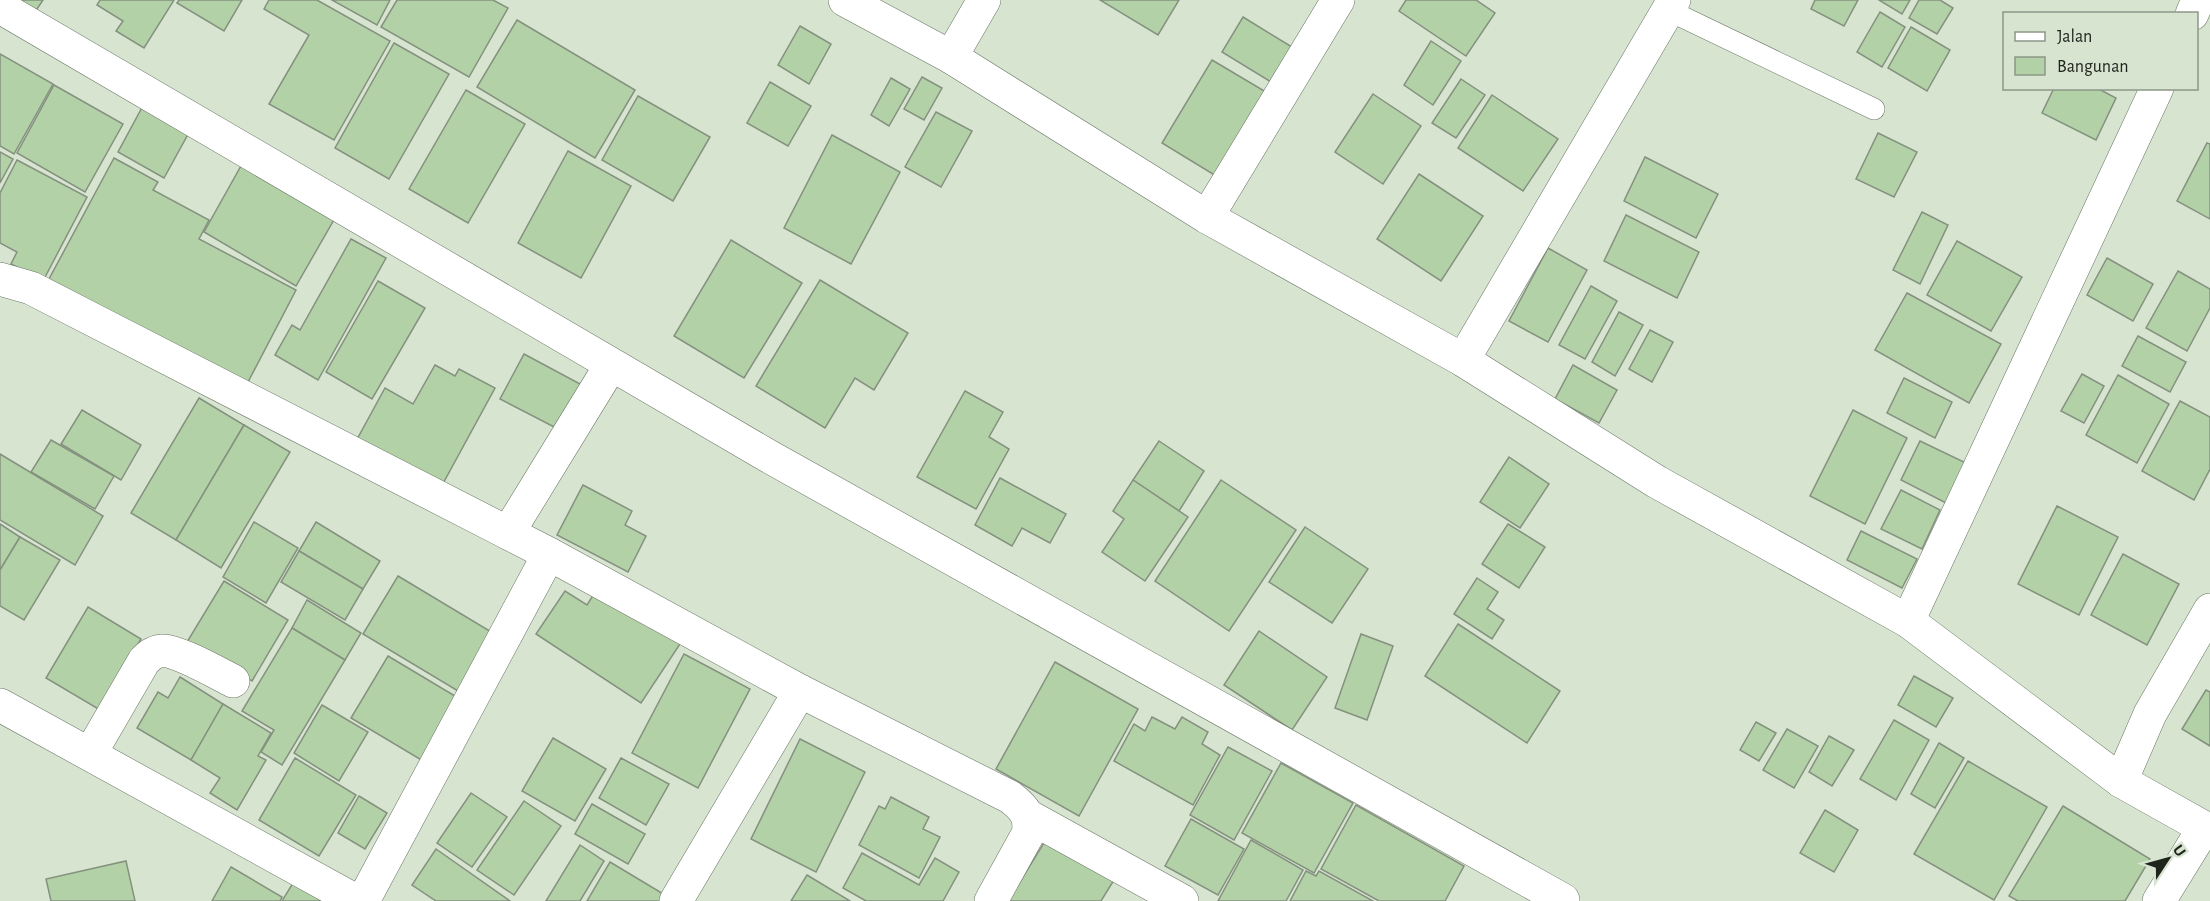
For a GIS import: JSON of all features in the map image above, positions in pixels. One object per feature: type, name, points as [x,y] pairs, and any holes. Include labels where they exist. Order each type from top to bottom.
[{"type":"street","points":[[845,0],[951,57],[1207,217],[1463,360],[1658,482],[1908,621],[2121,781],[2207,829],[2159,901]]},
{"type":"street","points":[[951,57],[984,0]]},
{"type":"street","points":[[1207,217],[1338,0]]},
{"type":"street","points":[[1463,360],[1671,5]]},
{"type":"street","points":[[0,7],[770,457],[1563,900]]},
{"type":"street","points":[[1908,621],[2156,90]]},
{"type":"street","points":[[0,279],[31,288],[549,554],[800,692],[1010,797],[1020,805],[1028,816],[1030,824],[1028,834],[991,901]]},
{"type":"street","points":[[508,533],[611,365]]},
{"type":"street","points":[[363,901],[549,554]]},
{"type":"street","points":[[2121,781],[2150,714],[2210,610]]},
{"type":"street","points":[[90,754],[150,654],[158,651],[172,652],[233,681]]},
{"type":"street","points":[[676,901],[800,692]]},
{"type":"street","points":[[0,705],[356,901]]},
{"type":"street","points":[[1028,816],[1182,901]]},
{"type":"lane","points":[[1671,5],[1874,109]]},
{"type":"building","points":[[17,0],[43,0],[35,12]]},
{"type":"building","points":[[100,0],[174,0],[144,48],[116,31],[123,21],[97,5]]},
{"type":"building","points":[[179,0],[242,0],[224,31],[177,3]]},
{"type":"building","points":[[269,0],[317,0],[390,41],[334,140],[269,104],[309,35],[264,9]]},
{"type":"building","points":[[332,0],[390,0],[377,25]]},
{"type":"building","points":[[397,0],[493,0],[508,8],[469,77],[381,27]]},
{"type":"building","points":[[1100,0],[1179,0],[1158,35]]},
{"type":"building","points":[[1406,0],[1476,0],[1495,13],[1466,56],[1399,11]]},
{"type":"building","points":[[1815,0],[1858,0],[1844,26],[1811,9]]},
{"type":"building","points":[[1879,0],[1910,0],[1902,14]]},
{"type":"building","points":[[1919,0],[1940,0],[1953,8],[1937,34],[1909,18]]},
{"type":"building","points":[[1880,12],[1905,27],[1882,67],[1857,52]]},
{"type":"building","points":[[1243,17],[1292,47],[1271,82],[1222,52]]},
{"type":"building","points":[[517,20],[635,90],[595,158],[477,87]]},
{"type":"building","points":[[800,26],[831,44],[809,84],[778,65]]},
{"type":"building","points":[[1911,27],[1950,50],[1927,91],[1888,68]]},
{"type":"building","points":[[1431,41],[1461,61],[1433,105],[1404,85]]},
{"type":"building","points":[[394,43],[449,74],[389,179],[335,148]]},
{"type":"building","points":[[0,54],[53,84],[14,154],[0,146]]},
{"type":"building","points":[[1212,60],[1266,92],[1216,176],[1162,143]]},
{"type":"building","points":[[922,77],[942,88],[924,120],[904,109]]},
{"type":"building","points":[[891,78],[910,89],[889,126],[871,115]]},
{"type":"building","points":[[1461,79],[1485,95],[1456,138],[1432,123]]},
{"type":"building","points":[[770,82],[811,106],[788,146],[747,123]]},
{"type":"building","points":[[54,85],[123,124],[85,192],[17,153]]},
{"type":"building","points":[[466,90],[525,124],[468,223],[409,189]]},
{"type":"building","points":[[2053,90],[2101,90],[2116,98],[2096,140],[2042,113]]},
{"type":"building","points":[[1373,94],[1421,126],[1383,184],[1335,152]]},
{"type":"building","points":[[1492,95],[1558,139],[1523,191],[1458,148]]},
{"type":"building","points":[[638,96],[710,137],[673,201],[602,160]]},
{"type":"building","points":[[145,102],[192,127],[164,178],[118,152]]},
{"type":"building","points":[[936,112],[972,131],[941,187],[905,167]]},
{"type":"building","points":[[1878,133],[1917,152],[1894,197],[1856,179]]},
{"type":"building","points":[[832,135],[900,172],[851,264],[784,228]]},
{"type":"building","points":[[2207,143],[2210,144],[2210,219],[2177,201]]},
{"type":"building","points":[[568,151],[631,186],[581,278],[518,243]]},
{"type":"building","points":[[0,152],[13,159],[0,183]]},
{"type":"building","points":[[246,157],[339,211],[296,286],[204,232]]},
{"type":"building","points":[[1645,157],[1718,194],[1696,238],[1624,201]]},
{"type":"building","points":[[114,158],[158,182],[153,190],[209,220],[199,239],[296,290],[247,384],[49,279]]},
{"type":"building","points":[[17,160],[87,197],[43,281],[11,264],[17,252],[0,243],[0,193]]},
{"type":"building","points":[[1419,174],[1483,216],[1441,281],[1377,239]]},
{"type":"building","points":[[1922,212],[1948,225],[1920,284],[1893,270]]},
{"type":"building","points":[[1626,215],[1699,252],[1677,298],[1604,261]]},
{"type":"building","points":[[351,239],[386,258],[318,380],[275,355],[292,325],[300,330]]},
{"type":"building","points":[[731,240],[802,283],[744,378],[674,336]]},
{"type":"building","points":[[1957,241],[2022,277],[1991,331],[1927,295]]},
{"type":"building","points":[[1548,248],[1587,270],[1548,342],[1509,321]]},
{"type":"building","points":[[2107,258],[2153,284],[2133,321],[2087,295]]},
{"type":"building","points":[[2178,271],[2210,289],[2210,308],[2187,351],[2146,328]]},
{"type":"building","points":[[820,280],[908,333],[874,390],[855,378],[825,428],[756,386]]},
{"type":"building","points":[[378,281],[425,308],[372,399],[326,372]]},
{"type":"building","points":[[1591,286],[1617,301],[1585,359],[1559,345]]},
{"type":"building","points":[[1907,293],[2001,344],[1969,403],[1875,350]]},
{"type":"building","points":[[1619,312],[1643,325],[1615,376],[1592,362]]},
{"type":"building","points":[[1650,330],[1673,342],[1652,382],[1629,369]]},
{"type":"building","points":[[2138,336],[2186,362],[2170,392],[2122,366]]},
{"type":"building","points":[[524,354],[582,385],[558,429],[500,399]]},
{"type":"building","points":[[435,365],[455,376],[459,369],[495,388],[440,489],[355,443],[385,388],[413,404]]},
{"type":"building","points":[[1573,365],[1617,390],[1599,423],[1555,399]]},
{"type":"building","points":[[2082,374],[2104,386],[2084,423],[2061,411]]},
{"type":"building","points":[[2118,375],[2169,404],[2137,463],[2086,435]]},
{"type":"building","points":[[1904,378],[1952,402],[1935,438],[1887,413]]},
{"type":"building","points":[[965,391],[1003,412],[989,437],[1009,449],[976,509],[917,477]]},
{"type":"building","points":[[199,398],[244,425],[176,540],[131,513]]},
{"type":"building","points":[[2180,401],[2210,417],[2210,469],[2194,500],[2142,471]]},
{"type":"building","points":[[82,410],[141,445],[121,480],[61,444]]},
{"type":"building","points":[[1853,410],[1907,438],[1865,524],[1810,496]]},
{"type":"building","points":[[244,425],[290,452],[221,568],[176,540]]},
{"type":"building","points":[[51,440],[114,476],[95,509],[31,472]]},
{"type":"building","points":[[1159,441],[1204,471],[1179,511],[1133,480]]},
{"type":"building","points":[[1920,441],[1966,463],[1946,503],[1901,480]]},
{"type":"building","points":[[0,454],[103,516],[75,565],[0,520]]},
{"type":"building","points":[[1509,457],[1549,484],[1520,528],[1480,502]]},
{"type":"building","points":[[1000,478],[1066,514],[1050,543],[1022,528],[1012,546],[975,525]]},
{"type":"building","points":[[1133,480],[1188,517],[1145,581],[1102,552],[1124,519],[1113,511]]},
{"type":"building","points":[[1221,480],[1296,530],[1229,631],[1155,581]]},
{"type":"building","points":[[583,485],[632,511],[625,525],[646,536],[628,572],[557,535]]},
{"type":"building","points":[[1901,490],[1940,510],[1922,549],[1881,529]]},
{"type":"building","points":[[2057,506],[2118,537],[2079,615],[2018,584]]},
{"type":"building","points":[[254,522],[298,548],[266,603],[223,577]]},
{"type":"building","points":[[316,522],[380,561],[363,589],[299,551]]},
{"type":"building","points":[[0,524],[20,537],[0,570]]},
{"type":"building","points":[[1508,524],[1545,547],[1519,588],[1482,564]]},
{"type":"building","points":[[1305,527],[1368,569],[1332,623],[1269,582]]},
{"type":"building","points":[[1861,531],[1917,559],[1902,588],[1847,560]]},
{"type":"building","points":[[20,537],[60,560],[24,620],[0,606],[0,570]]},
{"type":"building","points":[[299,551],[363,589],[345,620],[281,582]]},
{"type":"building","points":[[2123,554],[2179,584],[2147,645],[2091,615]]},
{"type":"building","points":[[398,576],[498,636],[463,694],[363,634]]},
{"type":"building","points":[[1477,578],[1498,592],[1487,609],[1504,620],[1492,639],[1454,614]]},
{"type":"building","points":[[224,581],[288,620],[252,681],[187,642]]},
{"type":"building","points":[[597,589],[680,644],[641,703],[536,634],[565,591],[587,605]]},
{"type":"building","points":[[307,600],[361,633],[345,660],[292,628]]},
{"type":"building","points":[[88,607],[141,639],[100,710],[46,678]]},
{"type":"building","points":[[1458,624],[1560,691],[1527,743],[1425,676]]},
{"type":"building","points":[[292,628],[345,660],[282,765],[261,752],[274,730],[242,711]]},
{"type":"building","points":[[1259,631],[1327,677],[1292,730],[1224,685]]},
{"type":"building","points":[[1361,634],[1393,646],[1367,720],[1335,708]]},
{"type":"building","points":[[684,654],[750,689],[698,788],[632,753]]},
{"type":"building","points":[[388,656],[460,699],[423,761],[351,718]]},
{"type":"building","points":[[1055,662],[1138,709],[1079,816],[996,769]]},
{"type":"building","points":[[1914,676],[1953,698],[1936,727],[1898,705]]},
{"type":"building","points":[[180,677],[223,704],[191,760],[137,728],[158,692],[168,698]]},
{"type":"building","points":[[2206,690],[2210,692],[2210,746],[2182,729]]},
{"type":"building","points":[[223,704],[271,733],[258,756],[266,760],[237,810],[210,793],[220,778],[191,760]]},
{"type":"building","points":[[322,705],[368,732],[339,781],[294,753]]},
{"type":"building","points":[[1152,717],[1175,729],[1182,717],[1208,732],[1202,744],[1220,755],[1193,805],[1114,761],[1134,724],[1145,731]]},
{"type":"building","points":[[1894,720],[1929,740],[1896,800],[1860,779]]},
{"type":"building","points":[[1756,722],[1776,733],[1759,761],[1740,750]]},
{"type":"building","points":[[1787,729],[1818,746],[1794,788],[1763,770]]},
{"type":"building","points":[[1829,736],[1854,750],[1832,786],[1809,772]]},
{"type":"building","points":[[553,738],[606,769],[575,821],[522,791]]},
{"type":"building","points":[[800,739],[865,772],[816,872],[751,839]]},
{"type":"building","points":[[1939,743],[1964,758],[1935,808],[1911,794]]},
{"type":"building","points":[[1228,747],[1272,771],[1234,840],[1190,815]]},
{"type":"building","points":[[295,758],[356,795],[319,856],[259,820]]},
{"type":"building","points":[[621,758],[669,784],[646,825],[599,798]]},
{"type":"building","points":[[1968,761],[2047,807],[1994,900],[1914,854]]},
{"type":"building","points":[[1281,763],[1353,803],[1314,873],[1242,833]]},
{"type":"building","points":[[471,793],[507,817],[472,867],[437,843]]},
{"type":"building","points":[[359,796],[387,813],[365,849],[338,833]]},
{"type":"building","points":[[891,797],[929,817],[923,829],[940,837],[919,878],[859,845],[879,806],[885,809]]},
{"type":"building","points":[[524,801],[561,826],[514,895],[477,870]]},
{"type":"building","points":[[592,804],[645,834],[628,864],[575,834]]},
{"type":"building","points":[[1356,805],[1464,866],[1445,901],[1379,901],[1321,869]]},
{"type":"building","points":[[2063,806],[2150,859],[2125,901],[2018,901],[2009,896]]},
{"type":"building","points":[[1825,810],[1858,830],[1834,872],[1800,853]]},
{"type":"building","points":[[1191,819],[1244,849],[1218,895],[1165,866]]},
{"type":"building","points":[[1047,838],[1114,880],[1101,901],[1008,901]]},
{"type":"building","points":[[1251,840],[1303,870],[1286,901],[1218,901]]},
{"type":"building","points":[[580,845],[604,861],[580,901],[546,901]]},
{"type":"building","points":[[436,849],[510,901],[436,901],[412,885]]},
{"type":"building","points":[[862,853],[919,885],[935,858],[959,872],[943,901],[866,901],[843,888]]},
{"type":"building","points":[[126,861],[135,901],[51,901],[46,879]]},
{"type":"building","points":[[610,862],[670,898],[668,901],[587,901]]},
{"type":"building","points":[[231,867],[282,897],[280,901],[212,901]]},
{"type":"building","points":[[1306,871],[1316,876],[1319,871],[1373,901],[1290,901]]},
{"type":"building","points":[[807,875],[850,901],[791,901]]},
{"type":"building","points":[[293,883],[322,901],[282,901]]}]
